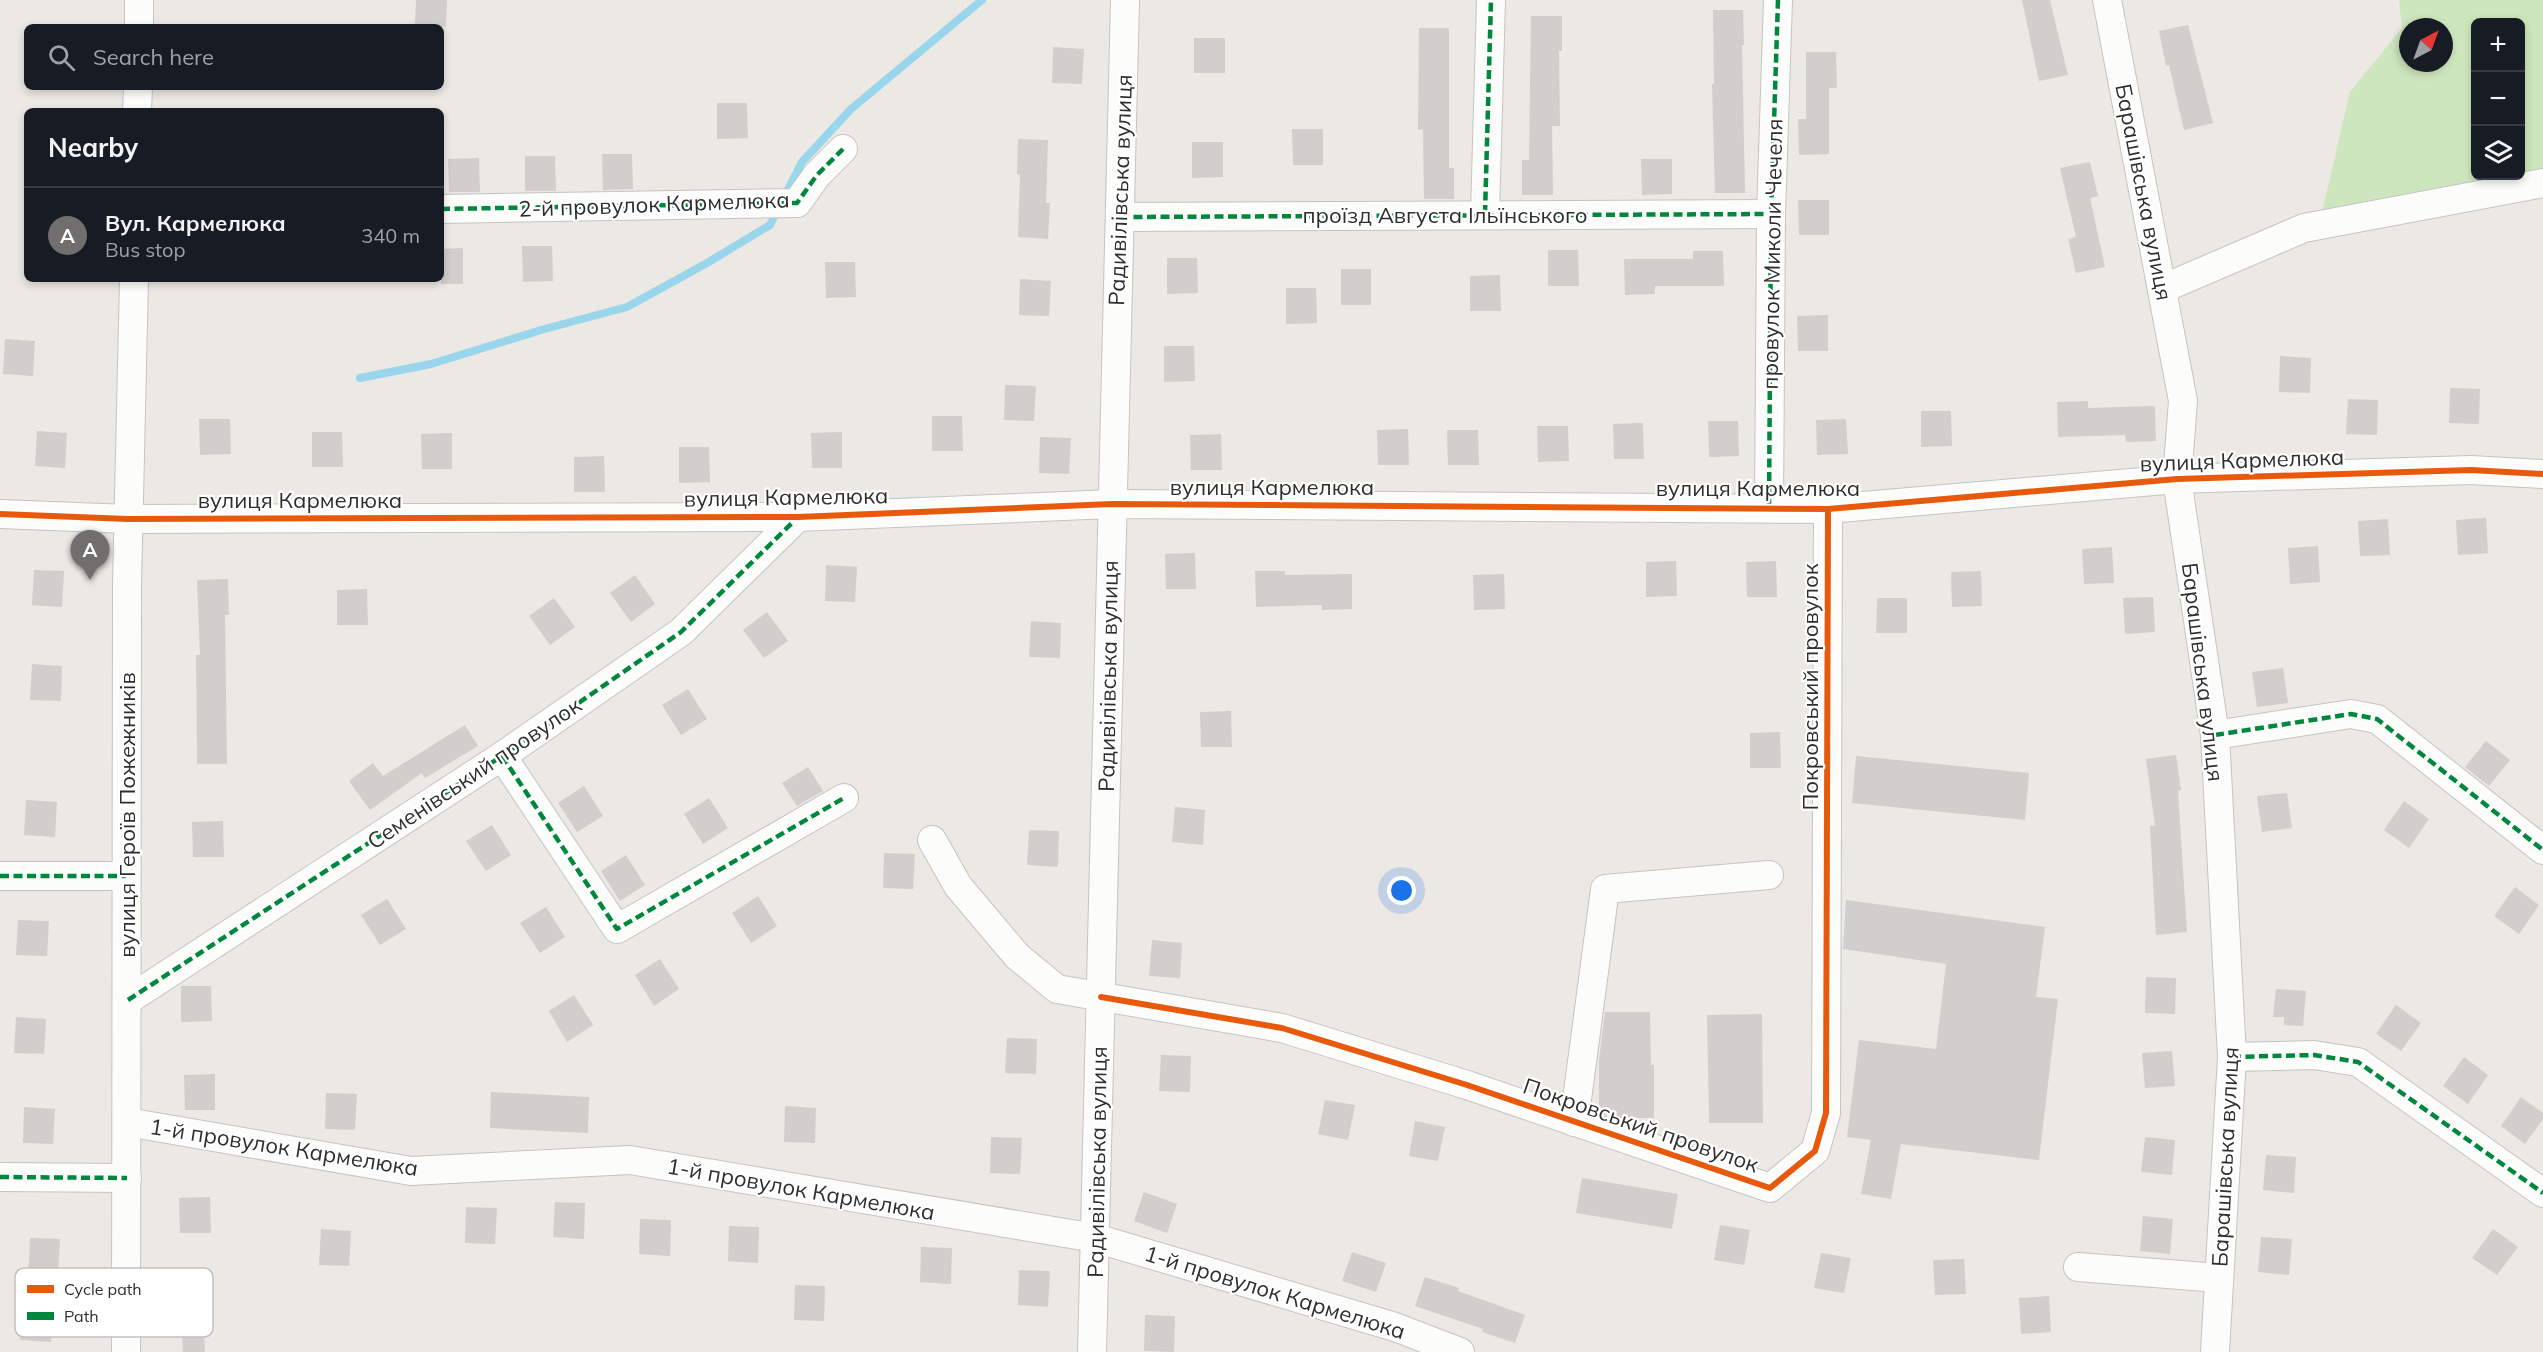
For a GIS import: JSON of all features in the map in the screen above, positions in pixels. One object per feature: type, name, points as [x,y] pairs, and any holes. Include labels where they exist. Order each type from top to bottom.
[{"type":"street","points":[[139,0],[139,24]]},
{"type":"street","name":"Радивілівська вулиця","points":[[1092,1352],[1125,0]]},
{"type":"street","points":[[1485,214],[1491,0]]},
{"type":"street","name":"провулок Миколи Чечеля","points":[[1769,508],[1771,214],[1778,0]]},
{"type":"street","name":"Барашівська вулиця","points":[[2107,0],[2183,401],[2176,479],[2216,735],[2232,1057],[2215,1352]]},
{"type":"street","points":[[137,108],[138,90]]},
{"type":"street","name":"2-й провулок Кармелюка","points":[[444,209],[797,203],[817,175],[843,148]]},
{"type":"street","points":[[2162,288],[2304,228],[2543,183]]},
{"type":"street","name":"проїзд Августа Ільїнського","points":[[1120,217],[1771,214]]},
{"type":"street","name":"вулиця Героїв Пожежників","points":[[127,1268],[128,519],[134,282]]},
{"type":"street","name":"вулиця Кармелюка","points":[[0,514],[128,519],[798,517],[1112,504],[1828,509],[2176,479],[2471,470],[2543,474]]},
{"type":"street","name":"Покровський провулок","points":[[932,840],[958,886],[1017,956],[1057,989],[1282,1028],[1467,1085],[1770,1188],[1815,1151],[1826,1113],[1828,509]]},
{"type":"street","name":"Семенівський провулок","points":[[128,1000],[502,756],[681,632],[798,517]]},
{"type":"street","points":[[2216,735],[2351,714],[2377,720],[2543,849]]},
{"type":"street","points":[[502,756],[617,929],[844,798]]},
{"type":"street","points":[[1575,1122],[1605,889],[1769,875]]},
{"type":"street","points":[[0,876],[126,876]]},
{"type":"street","points":[[2232,1057],[2314,1055],[2358,1062],[2543,1193]]},
{"type":"street","name":"1-й провулок Кармелюка","points":[[127,1122],[411,1171],[630,1160],[1095,1238],[1395,1339],[1460,1352]]},
{"type":"street","points":[[0,1177],[128,1178]]},
{"type":"street","points":[[2078,1267],[2219,1278]]},
{"type":"street","name":"вулиця Героїв Пожежників","points":[[126,1337],[126,1352]]},
{"type":"green space","points":[[2399,0],[2543,0],[2543,197],[2320,221],[2350,92],[2399,32],[2399,72],[2453,72],[2453,18],[2401,18]]},
{"type":"building","points":[[416,0],[447,0],[446,27],[444,24],[415,24]]},
{"type":"building","points":[[2022,0],[2050,0],[2068,75],[2039,81]]},
{"type":"building","points":[[1713,10],[1743,10],[1745,193],[1715,193],[1712,84],[1714,84]]},
{"type":"building","points":[[1531,16],[1562,16],[1562,51],[1559,51],[1560,126],[1552,126],[1553,195],[1522,195],[1522,160],[1529,160]]},
{"type":"building","points":[[2188,25],[2213,123],[2184,130],[2159,31]]},
{"type":"building","points":[[1419,28],[1449,28],[1449,168],[1454,168],[1454,199],[1424,199],[1423,129],[1418,130]]},
{"type":"building","points":[[1194,38],[1225,38],[1225,73],[1194,73]]},
{"type":"building","points":[[1053,47],[1084,49],[1082,84],[1052,83]]},
{"type":"building","points":[[1806,52],[1836,52],[1837,88],[1829,88],[1829,154],[1799,155],[1798,119],[1806,119]]},
{"type":"building","points":[[717,103],[747,103],[748,138],[717,139]]},
{"type":"building","points":[[1292,129],[1323,129],[1323,165],[1293,165]]},
{"type":"building","points":[[1018,139],[1048,140],[1046,203],[1050,203],[1048,239],[1018,237],[1020,175],[1017,174]]},
{"type":"building","points":[[1192,142],[1223,142],[1223,177],[1192,178]]},
{"type":"building","points":[[602,154],[632,154],[633,189],[603,190]]},
{"type":"building","points":[[525,156],[555,156],[556,191],[525,191]]},
{"type":"building","points":[[479,158],[480,192],[449,192],[448,159]]},
{"type":"building","points":[[1641,159],[1672,159],[1672,194],[1642,195]]},
{"type":"building","points":[[2090,162],[2098,196],[2090,198],[2105,267],[2076,273],[2068,239],[2076,237],[2060,168]]},
{"type":"building","points":[[1798,200],[1829,200],[1829,235],[1799,235]]},
{"type":"building","points":[[522,246],[552,246],[553,281],[523,282]]},
{"type":"building","points":[[463,248],[463,284],[441,284],[444,282],[444,249]]},
{"type":"building","points":[[1548,250],[1578,250],[1579,286],[1548,286]]},
{"type":"building","points":[[1693,251],[1723,251],[1724,286],[1655,286],[1655,294],[1625,295],[1624,259],[1693,259]]},
{"type":"building","points":[[1167,258],[1197,258],[1198,293],[1167,294]]},
{"type":"building","points":[[825,262],[855,262],[856,297],[826,298]]},
{"type":"building","points":[[1341,269],[1371,269],[1371,305],[1341,305]]},
{"type":"building","points":[[1500,275],[1501,311],[1470,311],[1470,276]]},
{"type":"building","points":[[1020,279],[1051,281],[1049,316],[1019,315]]},
{"type":"building","points":[[1286,288],[1316,288],[1317,323],[1286,324]]},
{"type":"building","points":[[1828,315],[1828,351],[1798,351],[1797,316]]},
{"type":"building","points":[[5,339],[35,341],[33,376],[3,374]]},
{"type":"building","points":[[1164,346],[1194,346],[1195,381],[1164,382]]},
{"type":"building","points":[[2280,356],[2311,358],[2310,393],[2279,392]]},
{"type":"building","points":[[1005,385],[1036,386],[1034,421],[1004,420]]},
{"type":"building","points":[[2450,388],[2480,389],[2479,424],[2449,423]]},
{"type":"building","points":[[2348,399],[2378,400],[2377,435],[2346,434]]},
{"type":"building","points":[[2088,401],[2088,408],[2155,406],[2156,441],[2126,442],[2125,435],[2058,437],[2057,402]]},
{"type":"building","points":[[1921,411],[1951,411],[1952,446],[1921,447]]},
{"type":"building","points":[[932,416],[962,416],[963,451],[932,451]]},
{"type":"building","points":[[199,419],[230,419],[231,454],[200,455]]},
{"type":"building","points":[[1846,419],[1848,454],[1817,455],[1816,420]]},
{"type":"building","points":[[1708,421],[1738,421],[1739,456],[1709,457]]},
{"type":"building","points":[[1643,423],[1644,459],[1614,459],[1613,424]]},
{"type":"building","points":[[1537,426],[1568,426],[1569,461],[1538,462]]},
{"type":"building","points":[[1408,429],[1409,465],[1378,465],[1377,430]]},
{"type":"building","points":[[1447,430],[1478,430],[1479,465],[1448,465]]},
{"type":"building","points":[[37,431],[67,433],[65,468],[35,466]]},
{"type":"building","points":[[312,432],[342,432],[343,467],[312,467]]},
{"type":"building","points":[[842,432],[842,468],[812,468],[811,433]]},
{"type":"building","points":[[452,433],[452,469],[422,469],[421,434]]},
{"type":"building","points":[[1221,434],[1222,470],[1191,470],[1190,435]]},
{"type":"building","points":[[1040,437],[1071,438],[1069,474],[1039,473]]},
{"type":"building","points":[[679,447],[709,447],[710,482],[679,483]]},
{"type":"building","points":[[604,456],[605,492],[574,492],[574,457]]},
{"type":"building","points":[[2486,518],[2488,553],[2458,555],[2456,520]]},
{"type":"building","points":[[2388,519],[2390,555],[2360,556],[2358,521]]},
{"type":"building","points":[[2318,546],[2320,582],[2290,584],[2288,548]]},
{"type":"building","points":[[2112,547],[2114,583],[2084,584],[2082,549]]},
{"type":"building","points":[[1195,553],[1196,589],[1166,589],[1165,554]]},
{"type":"building","points":[[1676,561],[1677,596],[1646,597],[1646,562]]},
{"type":"building","points":[[1776,561],[1777,597],[1747,597],[1746,562]]},
{"type":"building","points":[[826,565],[857,567],[855,602],[825,601]]},
{"type":"building","points":[[34,570],[64,571],[62,607],[32,605]]},
{"type":"building","points":[[1255,571],[1285,571],[1285,575],[1352,574],[1352,609],[1322,610],[1322,605],[1256,607]]},
{"type":"building","points":[[1981,571],[1982,606],[1952,607],[1951,572]]},
{"type":"building","points":[[1504,574],[1505,609],[1474,610],[1473,575]]},
{"type":"building","points":[[635,575],[655,604],[631,622],[610,593]]},
{"type":"building","points":[[228,579],[229,615],[225,615],[227,764],[197,764],[196,655],[200,655],[197,580]]},
{"type":"building","points":[[367,589],[368,625],[337,625],[337,590]]},
{"type":"building","points":[[2153,597],[2155,632],[2125,634],[2123,598]]},
{"type":"building","points":[[554,598],[575,627],[550,645],[529,616]]},
{"type":"building","points":[[1877,598],[1907,598],[1907,633],[1876,633]]},
{"type":"building","points":[[767,612],[788,641],[764,658],[743,630]]},
{"type":"building","points":[[1031,621],[1061,623],[1060,658],[1029,657]]},
{"type":"building","points":[[32,664],[62,666],[61,701],[30,700]]},
{"type":"building","points":[[2283,668],[2288,703],[2257,707],[2252,672]]},
{"type":"building","points":[[688,689],[707,719],[681,735],[662,705]]},
{"type":"building","points":[[1231,711],[1232,747],[1201,747],[1200,712]]},
{"type":"building","points":[[465,725],[478,746],[425,778],[422,773],[370,810],[349,781],[373,763],[383,776]]},
{"type":"building","points":[[1780,732],[1781,768],[1750,768],[1750,733]]},
{"type":"building","points":[[2486,741],[2510,760],[2489,786],[2465,767]]},
{"type":"building","points":[[2176,755],[2181,790],[2178,791],[2187,932],[2156,935],[2150,826],[2155,826],[2146,759]]},
{"type":"building","points":[[1856,756],[2029,773],[2025,820],[1852,803]]},
{"type":"building","points":[[808,767],[823,791],[797,806],[782,783]]},
{"type":"building","points":[[584,786],[603,816],[577,832],[558,803]]},
{"type":"building","points":[[2287,793],[2292,828],[2262,832],[2257,796]]},
{"type":"building","points":[[709,798],[728,828],[703,844],[684,814]]},
{"type":"building","points":[[26,800],[57,802],[55,837],[24,835]]},
{"type":"building","points":[[2404,801],[2429,819],[2409,848],[2384,830]]},
{"type":"building","points":[[1175,807],[1205,810],[1203,845],[1172,842]]},
{"type":"building","points":[[223,821],[224,857],[193,857],[192,822]]},
{"type":"building","points":[[492,825],[511,855],[486,871],[466,841]]},
{"type":"building","points":[[1029,830],[1059,831],[1058,867],[1027,865]]},
{"type":"building","points":[[884,853],[915,854],[913,889],[883,888]]},
{"type":"building","points":[[626,855],[645,885],[620,901],[601,871]]},
{"type":"building","points":[[2515,887],[2539,905],[2519,934],[2494,916]]},
{"type":"building","points":[[758,896],[777,926],[751,943],[732,913]]},
{"type":"building","points":[[387,899],[406,929],[380,945],[361,915]]},
{"type":"building","points":[[1846,900],[2045,927],[2036,997],[2058,999],[2039,1160],[1901,1144],[1891,1199],[1861,1194],[1871,1140],[1847,1137],[1859,1040],[1936,1049],[1946,964],[1843,949]]},
{"type":"building","points":[[546,907],[565,937],[540,953],[520,923]]},
{"type":"building","points":[[18,920],[49,921],[47,956],[16,955]]},
{"type":"building","points":[[1152,940],[1182,943],[1180,978],[1149,976]]},
{"type":"building","points":[[660,959],[679,989],[654,1006],[635,975]]},
{"type":"building","points":[[2146,977],[2176,978],[2175,1014],[2145,1013]]},
{"type":"building","points":[[181,986],[211,986],[212,1021],[181,1022]]},
{"type":"building","points":[[2276,989],[2306,991],[2303,1026],[2284,1025],[2284,1017],[2273,1017]]},
{"type":"building","points":[[574,995],[593,1025],[567,1042],[549,1011]]},
{"type":"building","points":[[2396,1005],[2421,1023],[2401,1051],[2376,1034]]},
{"type":"building","points":[[1605,1012],[1650,1012],[1651,1065],[1654,1065],[1654,1118],[1616,1118],[1599,1113],[1599,1060]]},
{"type":"building","points":[[1762,1014],[1763,1123],[1709,1123],[1707,1015]]},
{"type":"building","points":[[16,1017],[46,1019],[44,1054],[14,1053]]},
{"type":"building","points":[[1007,1038],[1037,1039],[1036,1074],[1005,1073]]},
{"type":"building","points":[[2172,1051],[2175,1086],[2145,1088],[2142,1053]]},
{"type":"building","points":[[1161,1055],[1191,1056],[1190,1092],[1159,1091]]},
{"type":"building","points":[[2464,1057],[2488,1075],[2468,1104],[2443,1086]]},
{"type":"building","points":[[215,1074],[215,1110],[185,1110],[184,1075]]},
{"type":"building","points":[[491,1092],[589,1097],[588,1133],[490,1128]]},
{"type":"building","points":[[326,1093],[357,1094],[355,1130],[325,1129]]},
{"type":"building","points":[[2521,1097],[2543,1113],[2543,1119],[2525,1144],[2501,1126]]},
{"type":"building","points":[[1325,1100],[1355,1105],[1348,1140],[1318,1134]]},
{"type":"building","points":[[785,1106],[816,1108],[815,1143],[784,1142]]},
{"type":"building","points":[[24,1107],[55,1109],[53,1144],[23,1143]]},
{"type":"building","points":[[1415,1121],[1445,1127],[1438,1161],[1409,1156]]},
{"type":"building","points":[[991,1137],[1022,1138],[1020,1174],[990,1173]]},
{"type":"building","points":[[2145,1137],[2175,1140],[2172,1175],[2141,1172]]},
{"type":"building","points":[[2266,1155],[2296,1157],[2294,1193],[2263,1190]]},
{"type":"building","points":[[1582,1178],[1678,1194],[1672,1229],[1576,1213]]},
{"type":"building","points":[[1144,1192],[1177,1204],[1167,1233],[1134,1221]]},
{"type":"building","points":[[210,1197],[211,1233],[180,1233],[179,1198]]},
{"type":"building","points":[[555,1202],[585,1203],[584,1239],[553,1237]]},
{"type":"building","points":[[466,1207],[497,1208],[495,1244],[465,1243]]},
{"type":"building","points":[[2143,1216],[2173,1219],[2170,1254],[2140,1251]]},
{"type":"building","points":[[640,1219],[671,1220],[670,1256],[639,1254]]},
{"type":"building","points":[[1720,1225],[1750,1230],[1744,1265],[1714,1260]]},
{"type":"building","points":[[729,1226],[759,1227],[758,1263],[728,1261]]},
{"type":"building","points":[[321,1229],[351,1231],[349,1266],[319,1265]]},
{"type":"building","points":[[2493,1229],[2518,1247],[2497,1275],[2472,1258]]},
{"type":"building","points":[[2261,1237],[2292,1239],[2289,1275],[2258,1272]]},
{"type":"building","points":[[30,1238],[60,1239],[58,1268],[29,1268]]},
{"type":"building","points":[[921,1247],[952,1248],[951,1284],[920,1282]]},
{"type":"building","points":[[1352,1252],[1386,1263],[1376,1292],[1342,1281]]},
{"type":"building","points":[[1821,1253],[1851,1258],[1844,1293],[1814,1288]]},
{"type":"building","points":[[1964,1259],[1966,1294],[1935,1295],[1933,1260]]},
{"type":"building","points":[[1019,1270],[1050,1271],[1048,1307],[1018,1305]]},
{"type":"building","points":[[1425,1277],[1525,1315],[1515,1343],[1482,1332],[1483,1329],[1415,1306]]},
{"type":"building","points":[[795,1285],[825,1286],[824,1321],[794,1320]]},
{"type":"building","points":[[2049,1296],[2051,1332],[2021,1334],[2019,1298]]},
{"type":"building","points":[[1145,1315],[1175,1316],[1174,1352],[1144,1351]]},
{"type":"building","points":[[20,1337],[51,1337],[51,1342],[20,1340]]},
{"type":"building","points":[[182,1337],[204,1337],[205,1352],[183,1352]]},
{"type":"waterway","points":[[360,378],[431,364],[541,330],[627,307],[770,225],[802,162],[851,109],[982,0]]},
{"type":"marked path","points":[[1485,214],[1491,0]]},
{"type":"marked path","points":[[1769,508],[1771,214],[1778,0]]},
{"type":"marked path","points":[[444,209],[797,203],[817,175],[843,149]]},
{"type":"marked path","points":[[1120,217],[1771,214]]},
{"type":"marked path","points":[[128,1000],[502,756],[681,632],[798,517]]},
{"type":"marked path","points":[[2215,735],[2351,714],[2377,719],[2543,850]]},
{"type":"marked path","points":[[502,756],[617,929],[844,798]]},
{"type":"marked path","points":[[0,876],[126,876]]},
{"type":"marked path","points":[[2232,1057],[2314,1055],[2358,1062],[2543,1193]]},
{"type":"marked path","points":[[0,1177],[127,1178]]},
{"type":"cycle path","points":[[0,514],[128,519],[798,517],[1112,504],[1828,509],[2177,479],[2471,470],[2543,474]]},
{"type":"cycle path","points":[[1101,997],[1282,1028],[1467,1085],[1770,1188],[1815,1151],[1826,1113],[1828,509]]},
{"type":"place","name":"Вул. Кармелюка","points":[[90,580]]}]
